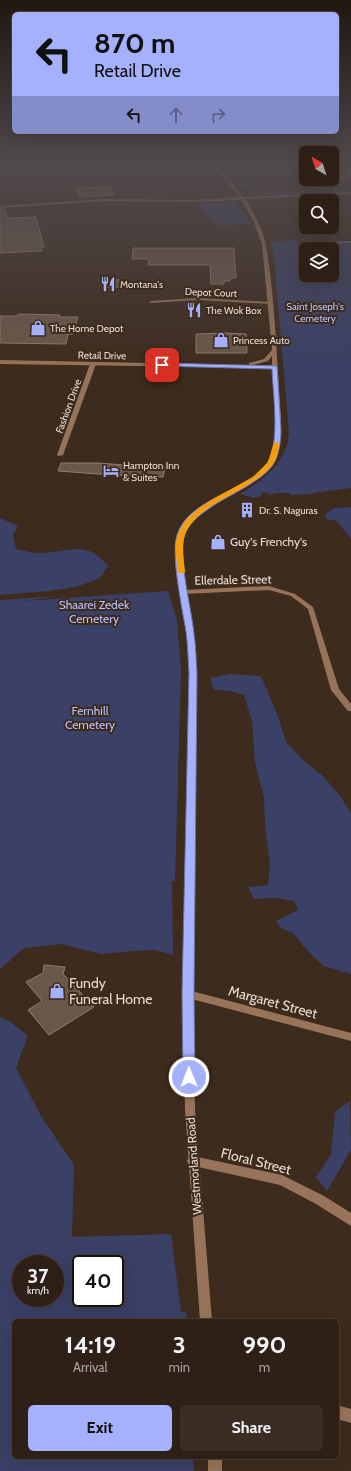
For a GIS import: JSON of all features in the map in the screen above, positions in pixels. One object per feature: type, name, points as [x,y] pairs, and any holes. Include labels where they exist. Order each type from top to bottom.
[{"type":"street","name":"Westmorland Road","points":[[206,1319],[190,1109],[188,994],[194,709],[190,633],[179,548],[181,534],[188,522],[216,500],[255,478],[271,462],[278,440],[271,303],[264,240],[262,234]]},
{"type":"street","name":"Depot Court","points":[[151,302],[198,299],[271,303]]},
{"type":"street","points":[[232,367],[261,362],[270,356],[274,350]]},
{"type":"street","name":"Retail Drive","points":[[0,362],[275,368]]},
{"type":"street","name":"Fashion Drive","points":[[60,455],[93,364]]},
{"type":"street","points":[[232,367],[262,371],[268,374],[276,382]]},
{"type":"street","name":"Ellerdale Street","points":[[184,592],[269,588],[293,596],[311,608],[335,690],[351,709]]},
{"type":"street","name":"Margaret Street","points":[[188,994],[351,1037]]},
{"type":"street","name":"Floral Street","points":[[193,1161],[282,1180],[320,1200],[351,1220]]},
{"type":"street","points":[[339,1413],[351,1416]]},
{"type":"street","points":[[215,1459],[215,1471]]},
{"type":"green space","name":"Saint Joseph's Cemetery","points":[[297,240],[299,242],[299,282],[339,282],[339,242],[351,242],[351,488],[313,494],[290,495],[290,493],[275,493],[271,495],[264,492],[261,493],[261,496],[254,498],[240,494],[258,483],[273,469],[284,453],[289,433],[274,256],[271,242]]},
{"type":"green space","points":[[351,507],[351,539],[336,520],[327,520],[325,514],[334,508]]},
{"type":"green space","points":[[0,518],[18,526],[13,535],[16,549],[40,553],[70,549],[86,550],[100,558],[108,566],[100,578],[76,587],[0,595]]},
{"type":"green space","name":"Fernhill Cemetery","points":[[168,591],[177,620],[181,670],[175,881],[172,881],[173,955],[154,950],[101,954],[62,944],[24,948],[0,969],[0,600],[58,596],[24,601]]},
{"type":"green space","points":[[230,674],[261,676],[278,716],[286,742],[303,760],[324,777],[340,796],[351,813],[351,974],[323,966],[293,933],[282,929],[276,921],[298,910],[294,901],[276,898],[254,899],[248,887],[268,885],[270,864],[265,826],[264,798],[255,763],[252,721],[244,695],[230,691],[214,690],[210,678]]},
{"type":"green space","points":[[0,1017],[9,1021],[28,1036],[16,1068],[41,1116],[74,1165],[72,1237],[171,1234],[181,1312],[186,1312],[187,1319],[12,1319],[12,1459],[193,1459],[194,1471],[0,1471]]},
{"type":"green space","points":[[350,1101],[351,1150],[327,1191],[316,1177],[331,1154],[335,1112]]},
{"type":"building","points":[[0,234],[40,234],[44,247],[41,247],[42,251],[0,253]]},
{"type":"building","points":[[133,248],[234,248],[236,278],[230,278],[230,281],[224,281],[224,284],[211,284],[210,265],[148,265],[149,259],[132,259]]},
{"type":"building","name":"Montana's","points":[[104,280],[120,280],[120,287],[106,288]]},
{"type":"building","name":"The Home Depot","points":[[18,314],[78,317],[73,334],[68,334],[66,344],[0,343],[0,316],[17,316]]},
{"type":"building","name":"Princess Auto","points":[[196,334],[246,334],[247,353],[196,353]]},
{"type":"building","name":"Hampton Inn & Suites","points":[[61,463],[98,463],[165,468],[163,477],[112,475],[58,471]]},
{"type":"building","name":"Fundy Funeral Home","points":[[44,965],[65,967],[63,974],[94,1007],[49,1035],[28,1010],[42,1001],[26,982],[43,973]]},
{"type":"waterway","points":[[339,242],[351,242]]},
{"type":"slow traffic","points":[[181,572],[179,545],[181,534],[188,522],[216,500],[255,478],[263,471],[271,462],[277,444]]},
{"type":"place","name":"Montana's","points":[[108,284]]},
{"type":"place","name":"The Wok Box","points":[[194,310]]},
{"type":"place","name":"The Home Depot","points":[[38,328]]},
{"type":"place","name":"Princess Auto","points":[[221,340]]},
{"type":"place","name":"Hampton Inn & Suites","points":[[111,471]]},
{"type":"place","name":"Dr. S. Naguras","points":[[247,510]]},
{"type":"place","name":"Guy's Frenchy's","points":[[218,542]]},
{"type":"place","name":"Fundy Funeral Home","points":[[57,991]]},
{"type":"route","points":[[162,365],[275,368],[278,430],[278,440],[271,462],[255,478],[216,500],[199,512],[188,522],[181,534],[179,545],[182,582],[190,633],[194,709],[191,791],[188,994],[189,1077]]},
{"type":"park label","name":"Shaarei Zedek Cemetery","points":[[94,612]]}]
